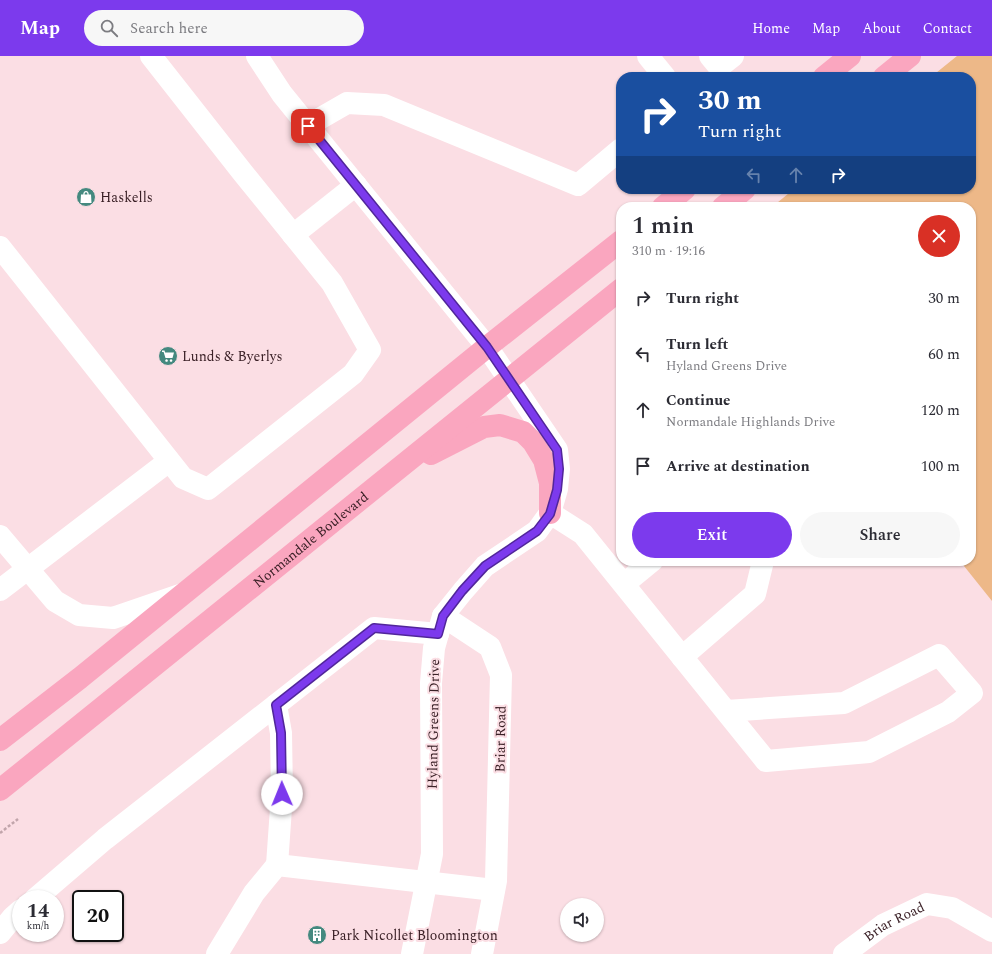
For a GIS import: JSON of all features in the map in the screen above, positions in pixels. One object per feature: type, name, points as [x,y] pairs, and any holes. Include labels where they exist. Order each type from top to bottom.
[{"type":"main road","points":[[830,72],[850,56]]},
{"type":"main road","points":[[890,72],[910,56]]},
{"type":"main road","points":[[669,202],[679,194]]},
{"type":"main road","points":[[729,202],[739,194]]},
{"type":"main road","points":[[0,740],[186,592],[487,347],[616,245]]},
{"type":"main road","name":"Normandale Boulevard","points":[[0,790],[616,293]]},
{"type":"main road","points":[[398,469],[484,427],[500,425],[512,428],[523,432],[533,442],[544,460],[550,483],[550,514]]},
{"type":"street","points":[[0,247],[182,478],[208,489],[353,374],[370,350],[332,283],[151,56]]},
{"type":"street","name":"Hyland Greens Drive","points":[[256,56],[282,94],[487,347],[557,450],[559,469],[557,490],[550,514],[537,531],[485,566],[462,591],[441,625],[434,648],[431,682],[432,854],[412,954]]},
{"type":"street","points":[[648,56],[662,72]]},
{"type":"street","points":[[308,126],[347,103],[384,105],[578,185],[616,153]]},
{"type":"street","points":[[293,235],[356,185]]},
{"type":"street","points":[[0,590],[169,460]]},
{"type":"street","points":[[550,514],[583,534],[766,761],[869,752],[948,712],[972,693],[939,655],[844,703],[726,711]]},
{"type":"street","points":[[0,536],[55,601],[79,615],[114,618],[186,592]]},
{"type":"street","points":[[624,584],[646,566]]},
{"type":"street","points":[[682,657],[755,594],[762,566]]},
{"type":"street","points":[[46,890],[105,839],[374,628],[441,625]]},
{"type":"street","name":"Briar Road","points":[[441,625],[490,647],[501,674],[496,881],[482,954]]},
{"type":"street","points":[[217,954],[254,893],[277,865],[282,794],[281,733],[276,705]]},
{"type":"street","points":[[277,865],[494,890]]},
{"type":"street","name":"Briar Road","points":[[844,954],[883,925],[927,904],[952,908],[992,931]]},
{"type":"street","points":[[0,933],[12,918]]},
{"type":"path","points":[[0,834],[18,819]]},
{"type":"shaded area","points":[[957,56],[992,56],[992,601],[964,566],[976,566],[976,202],[778,202],[788,194],[976,194],[976,72],[937,72]]},
{"type":"place","name":"Haskells","points":[[86,197]]},
{"type":"place","name":"Lunds & Byerlys","points":[[168,356]]},
{"type":"place","name":"Park Nicollet Bloomington","points":[[317,935]]},
{"type":"route","points":[[282,794],[281,733],[276,705],[374,628],[438,634],[443,616],[462,591],[485,566],[537,531],[550,514],[557,490],[559,469],[557,450],[547,433],[487,347],[308,126]]}]
